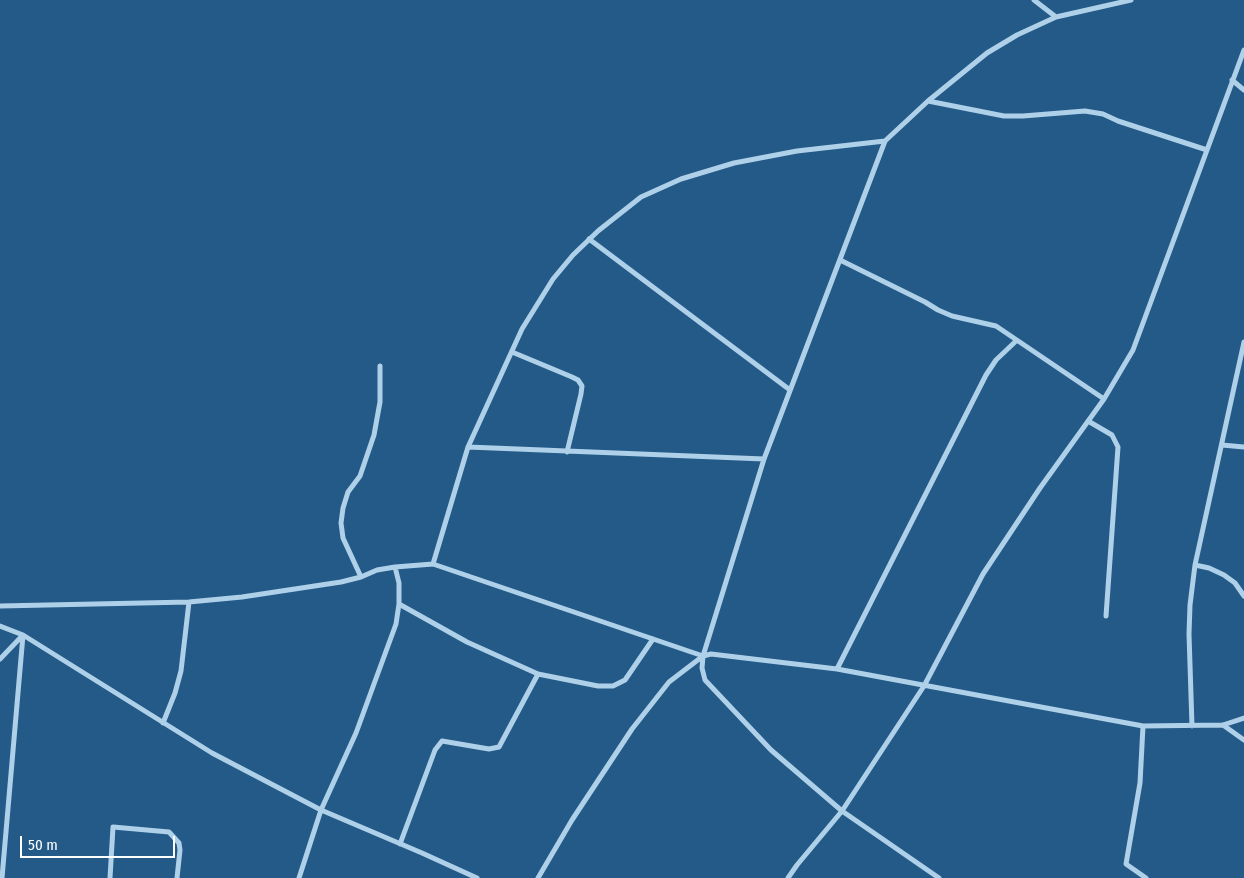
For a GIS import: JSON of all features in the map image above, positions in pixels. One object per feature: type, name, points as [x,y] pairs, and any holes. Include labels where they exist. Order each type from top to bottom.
[{"type":"street","points":[[1034,0],[1056,17]]},
{"type":"street","points":[[939,878],[842,811],[771,750],[705,680],[702,668],[703,656],[764,459],[886,141],[928,101],[986,52],[1017,34],[1056,17],[1131,0]]},
{"type":"street","points":[[788,878],[842,811],[924,686],[983,574],[1040,488],[1104,399],[1133,350],[1244,50]]},
{"type":"street","points":[[1232,80],[1244,90]]},
{"type":"street","points":[[928,101],[1004,116],[1085,111],[1103,114],[1118,121],[1207,150]]},
{"type":"street","points":[[433,564],[468,447],[522,329],[554,279],[573,255],[589,239],[641,197],[681,179],[734,163],[797,151],[886,141]]},
{"type":"street","points":[[589,239],[790,390]]},
{"type":"street","points":[[840,260],[952,316],[996,326],[1104,399]]},
{"type":"street","points":[[837,669],[986,375],[996,360],[1016,341]]},
{"type":"street","points":[[1192,726],[1189,634],[1195,565],[1243,355],[1244,342]]},
{"type":"street","points":[[512,352],[572,377],[578,380],[582,386],[567,452]]},
{"type":"street","points":[[361,577],[342,538],[341,523],[348,492],[360,476],[374,435],[380,402],[380,366]]},
{"type":"street","points":[[1088,421],[1112,435],[1118,447],[1106,616]]},
{"type":"street","points":[[1222,444],[1244,447]]},
{"type":"street","points":[[468,447],[764,459]]},
{"type":"street","points":[[0,606],[189,602],[242,598],[319,587],[361,577],[377,570],[433,564],[703,656]]},
{"type":"street","points":[[1195,565],[1224,574],[1235,583],[1244,596]]},
{"type":"street","points":[[299,878],[320,810],[356,733],[396,624],[399,604],[399,583],[395,567]]},
{"type":"street","points":[[163,723],[181,672],[189,602]]},
{"type":"street","points":[[399,604],[466,642],[538,674],[598,686],[613,686],[625,680],[653,639]]},
{"type":"street","points":[[0,626],[23,635],[212,753],[320,810],[477,878]]},
{"type":"street","points":[[0,658],[23,635]]},
{"type":"street","points":[[2,878],[23,635]]},
{"type":"street","points":[[538,878],[572,820],[632,728],[670,682],[703,656],[711,654],[837,669],[1143,726],[1223,725],[1244,718]]},
{"type":"street","points":[[400,844],[435,750],[442,741],[489,749],[499,747],[538,674]]},
{"type":"street","points":[[1223,725],[1244,740]]},
{"type":"street","points":[[1143,726],[1140,783],[1126,864],[1146,878]]},
{"type":"street","points":[[110,878],[113,827],[169,832],[179,843],[177,878]]}]
